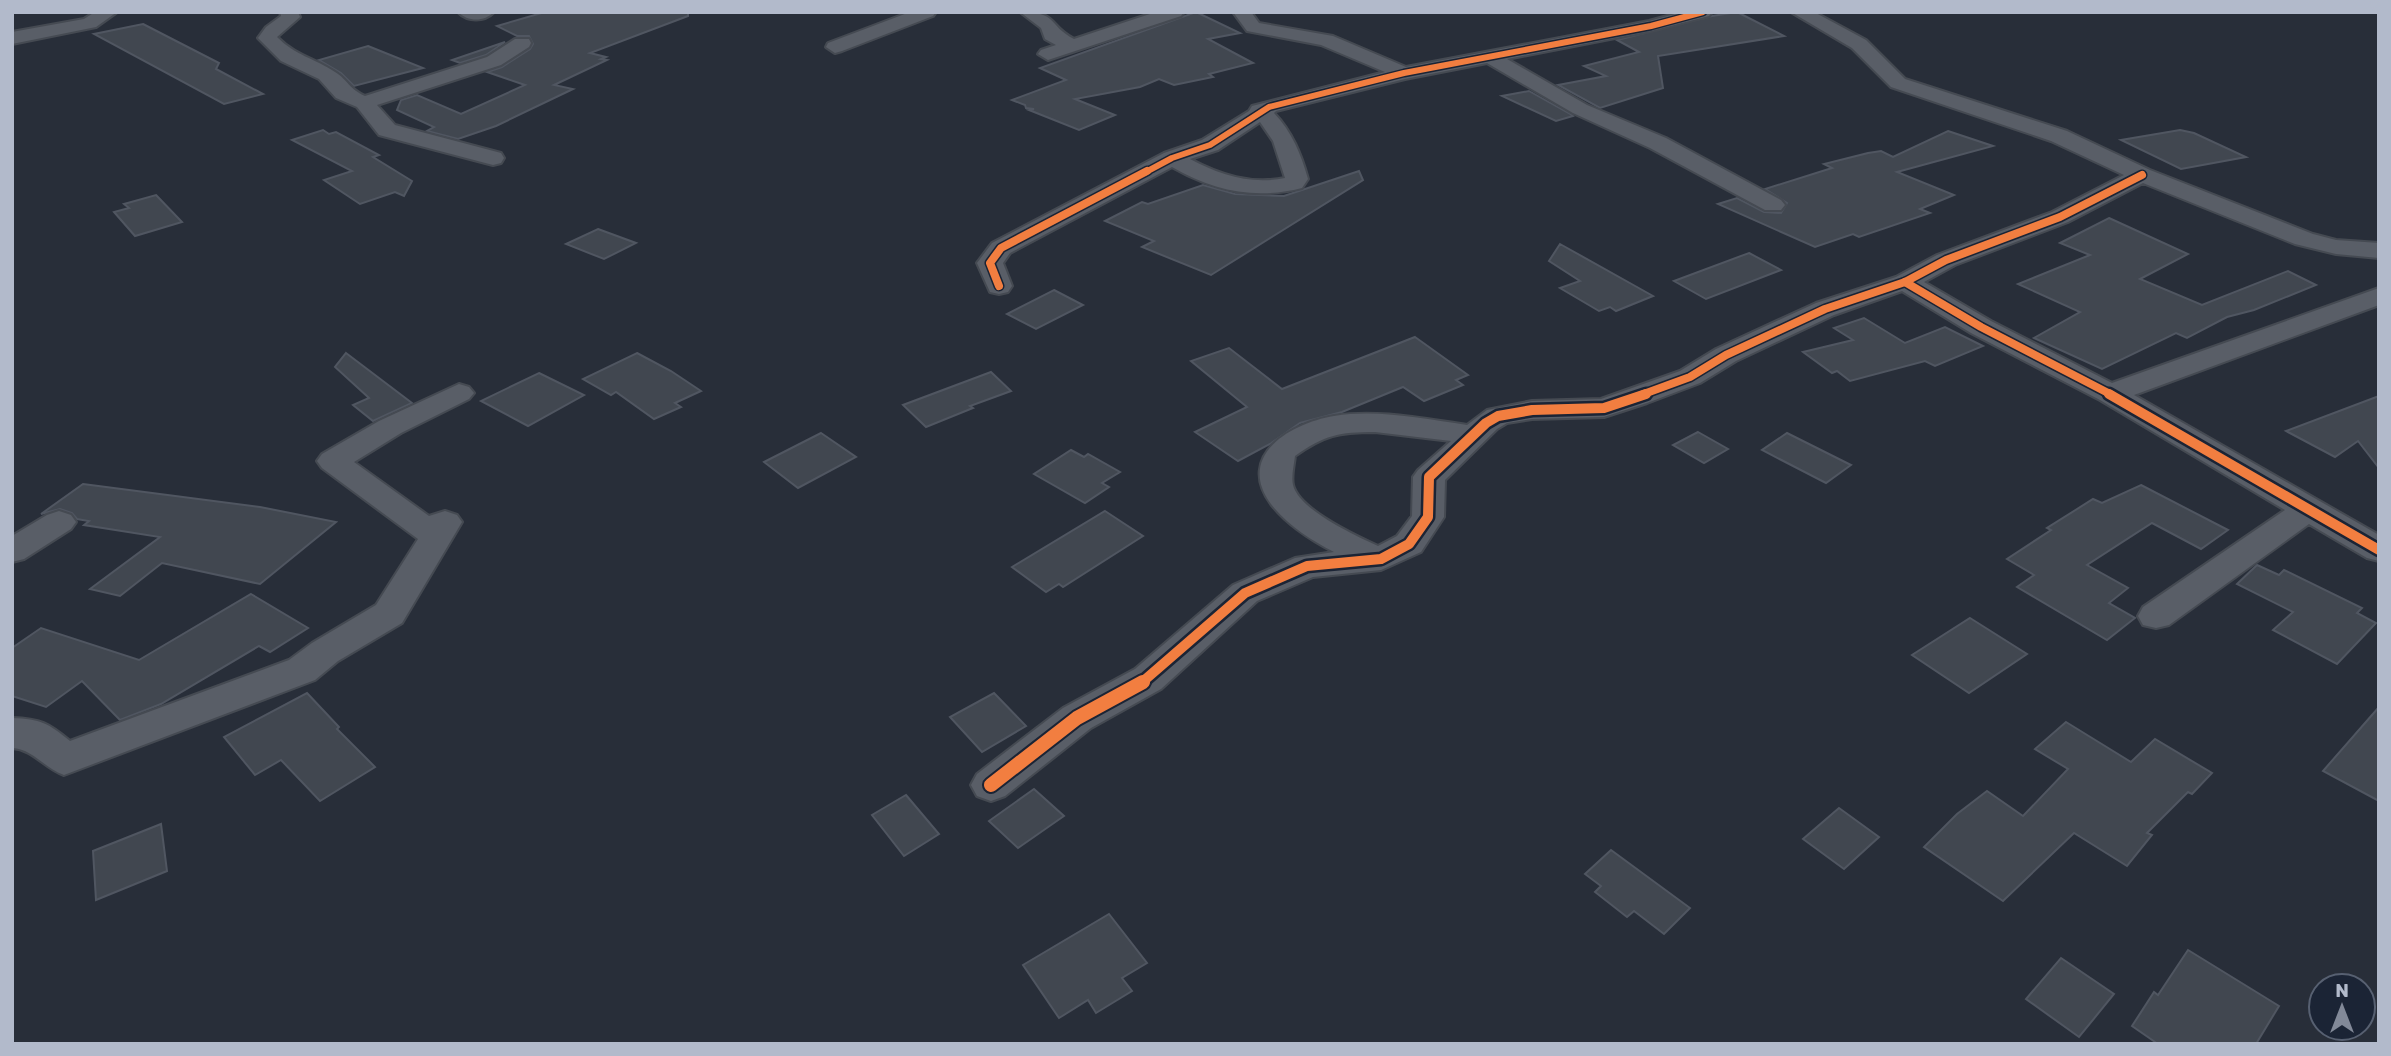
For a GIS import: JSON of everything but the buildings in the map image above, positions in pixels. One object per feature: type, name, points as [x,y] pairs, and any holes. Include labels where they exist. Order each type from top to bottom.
[{"type":"street","points":[[12,38],[90,23],[108,12]]},
{"type":"street","points":[[289,12],[292,18],[272,31],[267,38],[290,58],[324,72],[340,86],[343,94],[364,103],[387,130],[493,158]]},
{"type":"street","points":[[467,12],[476,15],[485,12]]},
{"type":"street","points":[[835,47],[927,12]]},
{"type":"street","points":[[1029,12],[1049,25],[1052,35],[1072,46]]},
{"type":"street","points":[[1048,54],[1175,12]]},
{"type":"street","points":[[1242,12],[1253,27],[1326,40],[1404,73]]},
{"type":"street","points":[[999,286],[990,263],[1001,248],[1172,158],[1210,145],[1259,110],[1404,73],[1651,26],[1703,12]]},
{"type":"street","points":[[1800,12],[1859,44],[1898,83],[2059,136],[2142,175],[2304,239],[2376,255]]},
{"type":"street","points":[[364,103],[494,61],[522,43]]},
{"type":"street","points":[[1490,57],[1580,109],[1658,143],[1773,205]]},
{"type":"street","points":[[1172,158],[1196,172],[1241,188],[1271,190],[1294,183],[1297,179],[1288,145],[1272,121],[1259,110]]},
{"type":"street","points":[[992,785],[1077,718],[1148,679],[1245,593],[1307,566],[1381,559],[1409,544],[1428,517],[1429,477],[1486,423],[1498,416],[1532,410],[1604,408],[1637,397],[1690,377],[1726,355],[1825,309],[1905,282],[1946,260],[2060,217],[2142,175]]},
{"type":"street","points":[[1905,282],[1980,327],[2110,394],[2379,550]]},
{"type":"street","points":[[2110,394],[2379,296]]},
{"type":"street","points":[[12,733],[35,734],[64,759],[302,670],[388,614],[444,522],[426,530],[333,461],[390,427],[459,393]]},
{"type":"street","points":[[1381,559],[1351,548],[1288,504],[1277,485],[1280,453],[1316,429],[1351,425],[1384,424],[1474,435]]},
{"type":"street","points":[[2156,616],[2307,510]]},
{"type":"street","points":[[12,551],[59,522]]},
{"type":"cycle path","points":[[999,286],[990,263],[1001,248],[1172,158],[1210,145],[1269,107],[1404,73],[1651,26],[1703,12]]},
{"type":"cycle path","points":[[991,785],[1077,718],[1148,679],[1245,593],[1307,566],[1381,559],[1409,544],[1428,517],[1429,477],[1486,423],[1498,416],[1532,410],[1604,408],[1637,397],[1690,377],[1726,355],[1825,309],[1905,282],[1946,260],[2060,217],[2142,175]]},
{"type":"cycle path","points":[[1905,282],[1981,327],[2110,394],[2379,550]]}]
